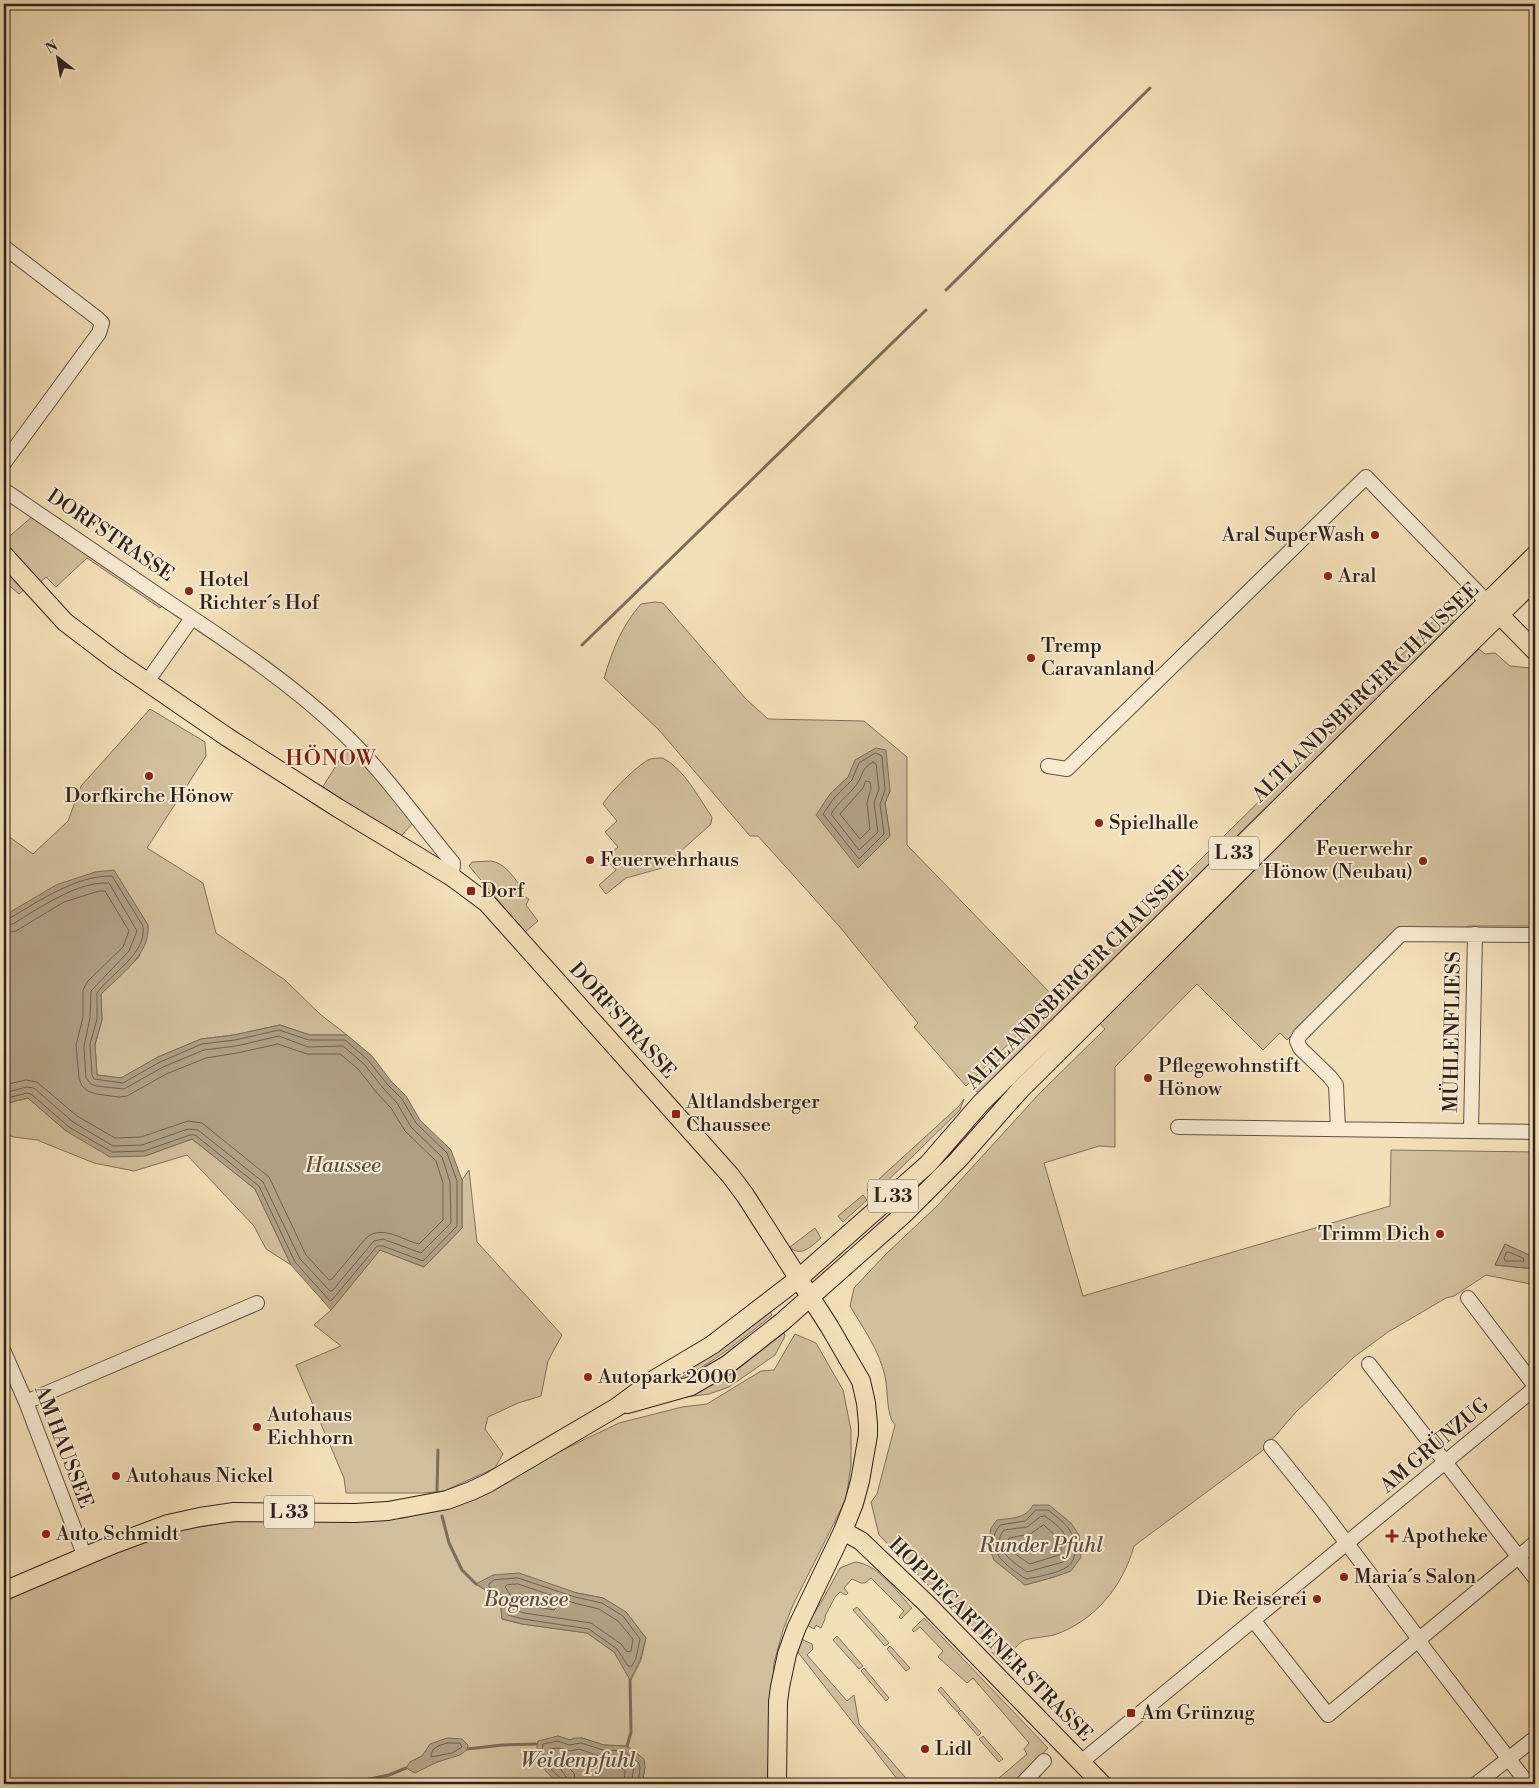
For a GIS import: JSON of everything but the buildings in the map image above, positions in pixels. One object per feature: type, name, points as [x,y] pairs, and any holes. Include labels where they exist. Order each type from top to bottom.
[{"type":"main road","name":"DORFSTRASSE","points":[[4,555],[65,622],[146,682],[227,737],[338,808],[452,877],[471,890],[492,909],[730,1175],[829,1326],[861,1381],[866,1403],[868,1435],[860,1481],[843,1531],[796,1629],[788,1654],[778,1702],[777,1784]]},
{"type":"main road","name":"ALTLANDSBERGER CHAUSSEE","points":[[810,1298],[904,1214],[958,1160],[1020,1090],[1476,638],[1494,609],[1535,555]]},
{"type":"main road","name":"ALTLANDSBERGER CHAUSSEE","points":[[798,1279],[928,1164],[980,1104],[1456,632],[1494,609],[1535,580]]},
{"type":"main road","points":[[1494,609],[1535,652]]},
{"type":"main road","name":"L 33","points":[[4,1591],[139,1534],[168,1524],[200,1517],[234,1512],[355,1513],[388,1511],[447,1500],[471,1491],[507,1473],[617,1407],[655,1379],[712,1345],[798,1279]]},
{"type":"main road","name":"L 33","points":[[617,1407],[691,1386],[727,1365],[810,1298]]},
{"type":"main road","name":"HOPPEGARTENER STRASSE","points":[[843,1531],[861,1542],[926,1603],[1102,1784]]},
{"type":"street","points":[[4,247],[102,323],[99,333],[4,463]]},
{"type":"street","points":[[1048,766],[1067,769],[1366,477],[1494,609]]},
{"type":"street","name":"DORFSTRASSE","points":[[4,490],[287,685],[344,734],[384,778],[453,863],[452,877]]},
{"type":"street","points":[[146,682],[192,618]]},
{"type":"street","points":[[1338,1129],[1336,1085],[1300,1048],[1297,1041],[1300,1035],[1402,934],[1535,935]]},
{"type":"street","name":"MÜHLENFLIESS","points":[[1471,1131],[1475,934]]},
{"type":"street","points":[[1178,1127],[1535,1132]]},
{"type":"street","points":[[1468,1298],[1535,1387]]},
{"type":"street","points":[[26,1402],[257,1303]]},
{"type":"street","name":"AM HAUSSEE","points":[[4,1352],[26,1402],[85,1557]]},
{"type":"street","points":[[1369,1364],[1535,1578]]},
{"type":"street","name":"AM GRÜNZUG","points":[[1081,1762],[1535,1387]]},
{"type":"street","points":[[1271,1446],[1528,1784]]},
{"type":"street","points":[[1254,1620],[1328,1716],[1535,1543]]},
{"type":"street","points":[[1476,1784],[1535,1738]]},
{"type":"street","points":[[1022,1784],[1044,1761]]},
{"type":"shaded area","points":[[33,516],[163,603],[160,608],[87,558],[56,587],[46,577],[38,584],[4,546],[4,541]]},
{"type":"shaded area","points":[[4,565],[25,589],[19,594],[4,581]]},
{"type":"shaded area","points":[[663,603],[746,699],[768,719],[864,721],[907,757],[907,845],[1055,998],[966,1086],[914,1027],[918,1023],[839,926],[758,836],[750,836],[659,730],[604,678],[618,639],[628,621],[641,604]],"holes":[[[848,777],[890,791],[885,803],[890,836],[830,794]]]},
{"type":"shaded area","points":[[1445,614],[1456,623],[979,1093],[973,1089],[974,1084],[1334,727],[1437,617]]},
{"type":"shaded area","points":[[1479,649],[1485,654],[1495,653],[1510,666],[1531,668],[1535,672],[1535,926],[1469,926],[1461,929],[1393,935],[1287,1040],[1280,1033],[1263,1050],[1197,984],[1115,1067],[1115,1147],[1099,1146],[1044,1163],[1083,1296],[1390,1206],[1391,1150],[1535,1152],[1535,1256],[1505,1244],[1495,1265],[1535,1269],[1535,1285],[1486,1275],[1454,1296],[1446,1298],[1388,1332],[1354,1357],[1296,1412],[1262,1451],[1134,1546],[1123,1575],[1115,1588],[1094,1611],[1069,1629],[1054,1635],[1021,1642],[1003,1664],[879,1535],[871,1502],[877,1494],[895,1425],[890,1415],[885,1376],[879,1357],[850,1306],[854,1288],[886,1254],[937,1206],[1039,1094],[1105,1029],[1099,1022]],"holes":[[[1030,1511],[1071,1571],[1025,1585],[994,1560],[1015,1518],[1023,1516]]]},
{"type":"shaded area","points":[[150,709],[205,742],[206,756],[147,848],[203,883],[216,933],[285,980],[321,1015],[347,1035],[310,1035],[280,1025],[234,1035],[201,1039],[158,1057],[121,1078],[97,1075],[95,1045],[102,1020],[101,994],[139,957],[148,925],[140,912],[4,914],[4,833],[33,854],[68,821],[81,786]]},
{"type":"shaded area","points":[[349,745],[413,823],[401,836],[322,788]]},
{"type":"shaded area","points":[[663,758],[678,769],[690,785],[712,817],[711,824],[662,868],[626,878],[606,894],[599,885],[616,870],[605,858],[618,847],[605,832],[617,821],[603,804],[617,787],[643,763],[651,759]]},
{"type":"shaded area","points":[[491,861],[500,864],[507,870],[519,884],[515,891],[529,899],[526,905],[538,921],[525,932],[469,866],[472,862]]},
{"type":"shaded area","points":[[28,1098],[66,1131],[145,1156],[192,1139],[255,1189],[291,1265],[266,1249],[254,1226],[187,1155],[134,1171],[94,1163],[37,1140],[4,1134],[4,1104]]},
{"type":"shaded area","points":[[964,1099],[960,1110],[873,1195],[867,1190],[959,1106]]},
{"type":"shaded area","points":[[469,1170],[477,1242],[562,1335],[548,1361],[541,1396],[518,1403],[488,1417],[485,1429],[503,1454],[495,1468],[444,1491],[424,1493],[346,1493],[344,1478],[296,1365],[341,1346],[314,1325],[331,1310],[380,1250],[424,1267],[462,1228],[462,1180]]},
{"type":"shaded area","points":[[863,1195],[867,1200],[843,1222],[838,1216]]},
{"type":"shaded area","points":[[815,1228],[821,1238],[814,1244],[802,1251],[794,1250],[790,1247]]},
{"type":"shaded area","points":[[768,1309],[772,1315],[722,1354],[693,1372],[680,1378],[669,1380]]},
{"type":"shaded area","points":[[784,1333],[785,1336],[775,1355],[729,1387],[709,1394],[686,1397],[725,1379]]},
{"type":"shaded area","points":[[795,1334],[816,1343],[843,1390],[851,1430],[851,1465],[846,1499],[793,1605],[783,1630],[774,1663],[767,1784],[642,1784],[645,1767],[638,1756],[627,1746],[604,1745],[582,1738],[570,1740],[558,1736],[554,1780],[562,1784],[294,1784],[293,1782],[273,1781],[269,1784],[4,1784],[4,1600],[162,1533],[248,1519],[403,1518],[462,1503],[550,1456],[619,1423],[682,1407],[707,1404],[761,1371],[774,1370]],"holes":[[[477,1585],[577,1593],[603,1598],[626,1612],[646,1638],[641,1660],[631,1680],[614,1652],[587,1633],[522,1624],[502,1619],[500,1599]],[[431,1744],[443,1760],[430,1765],[410,1762],[422,1756]]]},
{"type":"shaded area","points":[[855,1562],[872,1568],[879,1573],[912,1608],[901,1619],[899,1617],[904,1611],[871,1578],[865,1583],[852,1579],[844,1588],[848,1593],[846,1595],[840,1592],[835,1597],[821,1628],[816,1625],[814,1629],[807,1625],[840,1568]]},
{"type":"shaded area","points":[[857,1607],[889,1643],[885,1646],[853,1610]]},
{"type":"shaded area","points":[[924,1618],[1048,1748],[1015,1784],[992,1784],[1027,1754],[1024,1749],[1029,1743],[973,1678],[967,1683],[938,1657],[943,1651],[920,1627],[914,1632],[912,1630]]},
{"type":"shaded area","points":[[837,1636],[863,1666],[859,1669],[833,1640]]},
{"type":"shaded area","points":[[801,1639],[812,1644],[813,1649],[807,1655],[847,1701],[854,1695],[859,1724],[911,1784],[901,1784],[797,1651]]},
{"type":"shaded area","points":[[890,1646],[910,1668],[906,1671],[887,1649]]},
{"type":"shaded area","points":[[864,1668],[889,1698],[886,1701],[861,1671]]},
{"type":"shaded area","points":[[941,1687],[960,1709],[957,1712],[938,1690]]},
{"type":"shaded area","points":[[961,1710],[981,1733],[978,1736],[958,1713]]},
{"type":"shaded area","points":[[983,1736],[1003,1759],[999,1762],[979,1739]]},
{"type":"water","points":[[876,748],[886,750],[890,791],[885,803],[890,836],[858,868],[816,815],[830,794],[848,777],[855,760]]},
{"type":"water","name":"Haussee","points":[[114,870],[148,925],[148,936],[145,945],[133,963],[101,994],[102,1020],[95,1044],[97,1075],[121,1078],[158,1057],[201,1039],[234,1035],[280,1025],[310,1035],[347,1035],[372,1056],[391,1081],[406,1096],[420,1120],[451,1150],[462,1180],[462,1228],[424,1267],[380,1250],[331,1310],[291,1265],[255,1189],[192,1139],[145,1156],[110,1157],[66,1131],[28,1098],[4,1104],[4,914],[56,885],[95,872]]},
{"type":"water","points":[[1505,1244],[1535,1256],[1535,1269],[1495,1265]]},
{"type":"water","name":"Runder Pfuhl","points":[[1033,1505],[1049,1505],[1071,1523],[1079,1535],[1081,1557],[1071,1571],[1025,1585],[994,1560],[988,1544],[991,1528],[997,1520],[1022,1515],[1030,1510]]},
{"type":"water","name":"Bogensee","points":[[519,1573],[577,1593],[603,1598],[626,1612],[646,1638],[640,1660],[630,1680],[614,1652],[587,1633],[522,1624],[502,1619],[500,1599],[476,1584],[493,1575]]},
{"type":"water","name":"Weidenpfuhl","points":[[558,1736],[570,1740],[582,1738],[604,1745],[627,1746],[644,1759],[645,1767],[642,1784],[562,1784],[556,1781],[542,1766],[537,1747],[538,1741]]},
{"type":"water","points":[[447,1738],[462,1739],[468,1745],[468,1749],[460,1755],[437,1762],[415,1773],[406,1768],[410,1762],[422,1756],[430,1744]]},
{"type":"waterway","points":[[946,290],[1150,88]]},
{"type":"waterway","points":[[582,645],[926,310]]},
{"type":"waterway","points":[[437,1490],[438,1450]]},
{"type":"waterway","points":[[442,1516],[449,1543],[462,1570],[476,1584]]},
{"type":"waterway","points":[[627,1746],[631,1732],[630,1680]]},
{"type":"waterway","points":[[468,1749],[536,1744]]},
{"type":"waterway","points":[[345,1784],[389,1775],[406,1768]]},
{"type":"place","name":"Aral SuperWash","points":[[1375,535]]},
{"type":"place","name":"Aral","points":[[1328,576]]},
{"type":"place","name":"Hotel Richter´s Hof","points":[[189,591]]},
{"type":"place","name":"Tremp Caravanland","points":[[1031,658]]},
{"type":"place","name":"Dorfkirche Hönow","points":[[149,776]]},
{"type":"place","name":"Spielhalle","points":[[1099,823]]},
{"type":"place","name":"Feuerwehrhaus","points":[[590,860]]},
{"type":"place","name":"Feuerwehr Hönow (Neubau)","points":[[1423,861]]},
{"type":"place","name":"Dorf","points":[[471,891]]},
{"type":"place","name":"Pflegewohnstift Hönow","points":[[1148,1078]]},
{"type":"place","name":"Altlandsberger Chaussee","points":[[676,1114]]},
{"type":"place","name":"Trimm Dich","points":[[1440,1234]]},
{"type":"place","name":"Autopark 2000","points":[[588,1377]]},
{"type":"place","name":"Autohaus Eichhorn","points":[[257,1427]]},
{"type":"place","name":"Autohaus Nickel","points":[[116,1476]]},
{"type":"place","name":"Auto Schmidt","points":[[46,1534]]},
{"type":"place","name":"Apotheke","points":[[1392,1536]]},
{"type":"place","name":"Maria´s Salon","points":[[1344,1577]]},
{"type":"place","name":"Die Reiserei","points":[[1317,1599]]},
{"type":"place","name":"Am Grünzug","points":[[1131,1713]]},
{"type":"place","name":"Lidl","points":[[925,1749]]},
{"type":"district","name":"HÖNOW","points":[[331,758]]}]
